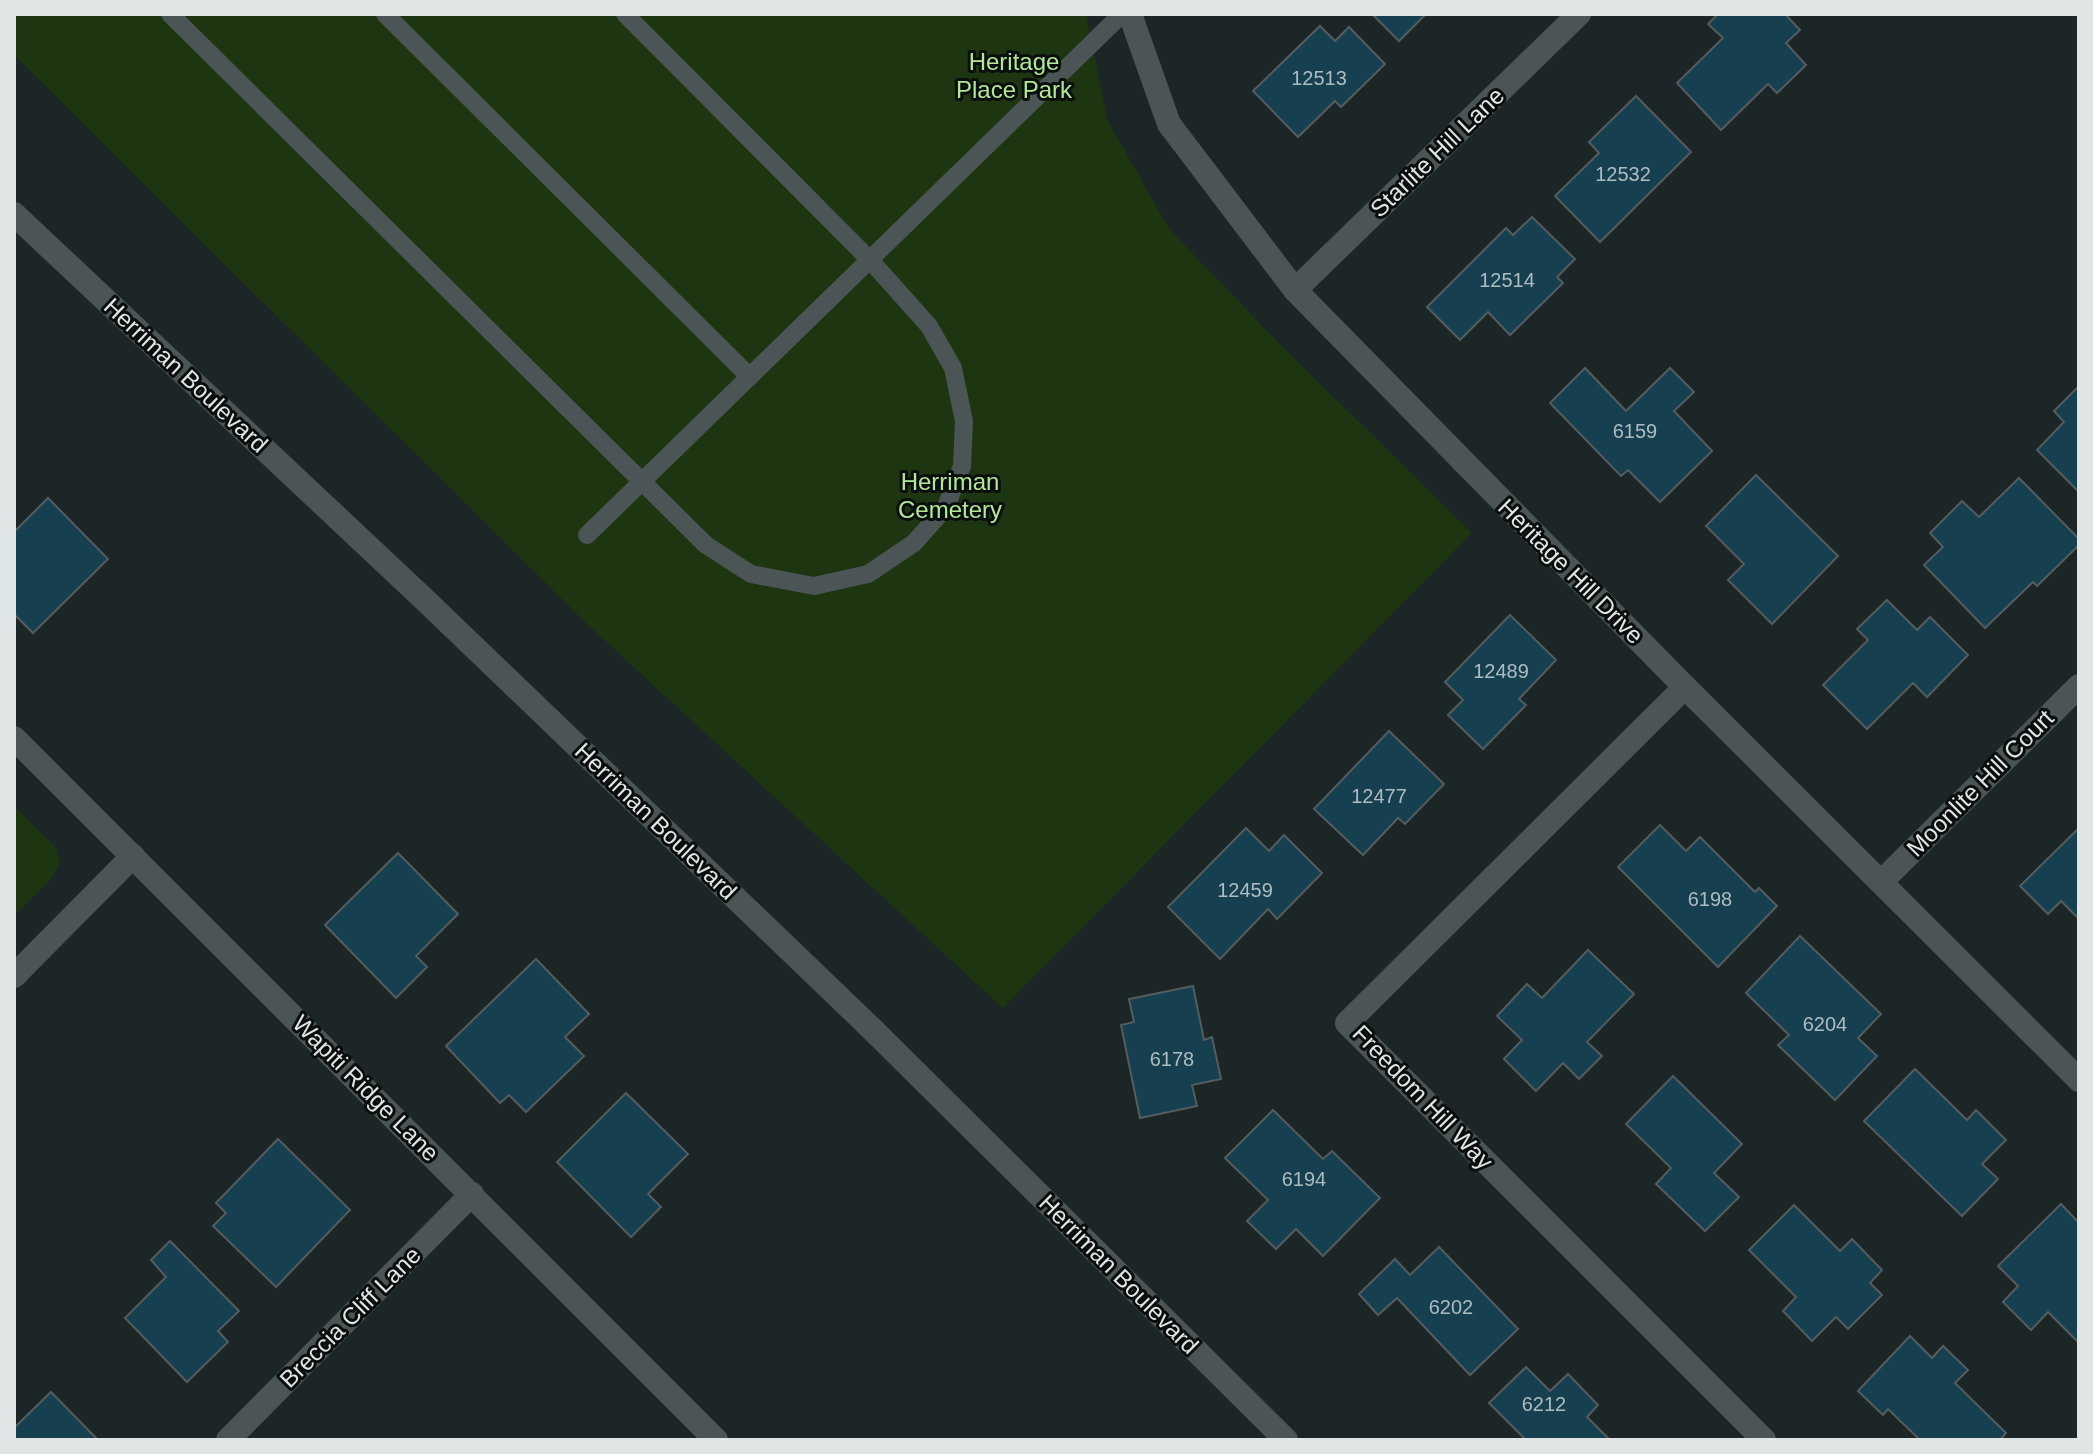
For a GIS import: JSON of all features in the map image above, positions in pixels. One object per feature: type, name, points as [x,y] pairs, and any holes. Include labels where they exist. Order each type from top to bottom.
[{"type":"street","name":"Heritage Hill Drive","points":[[1130,14],[1169,124],[1295,290],[1685,687],[2079,1080]]},
{"type":"street","name":"Starlite Hill Lane","points":[[1295,290],[1579,14]]},
{"type":"street","name":"Herriman Boulevard","points":[[14,214],[425,600],[873,1030],[1286,1440]]},
{"type":"street","name":"Moonlite Hill Court","points":[[1882,881],[2079,686]]},
{"type":"street","name":"Freedom Hill Way","points":[[1685,687],[1347,1023],[1764,1440]]},
{"type":"street","name":"Wapiti Ridge Lane","points":[[14,738],[716,1440]]},
{"type":"street","points":[[14,976],[133,856]]},
{"type":"street","name":"Breccia Cliff Lane","points":[[228,1440],[472,1194]]},
{"type":"lane","points":[[170,14],[706,545],[751,574],[814,586],[868,574],[914,543],[946,507],[962,466],[964,421],[953,368],[929,326],[870,260],[625,14]]},
{"type":"lane","points":[[385,14],[750,377]]},
{"type":"lane","points":[[587,535],[1122,14]]},
{"type":"green space","name":"Herriman Cemetery","points":[[14,14],[1086,14],[1107,119],[1169,229],[1282,346],[1472,533],[1003,1008],[586,623],[14,55]]},
{"type":"green space","points":[[14,807],[55,846],[60,862],[52,878],[14,915]]},
{"type":"building","points":[[1372,14],[1426,14],[1399,41]]},
{"type":"building","points":[[1718,14],[1785,14],[1800,30],[1786,43],[1806,65],[1777,93],[1768,84],[1721,130],[1677,83],[1723,38],[1708,24]]},
{"type":"building","points":[[1320,26],[1335,41],[1349,27],[1385,64],[1341,107],[1335,101],[1298,137],[1253,91]]},
{"type":"building","points":[[1636,96],[1691,152],[1600,242],[1555,196],[1599,153],[1589,142]]},
{"type":"building","points":[[1532,217],[1575,259],[1557,277],[1563,283],[1510,335],[1488,312],[1460,340],[1427,307],[1506,228],[1513,235]]},
{"type":"building","points":[[1585,368],[1626,411],[1670,368],[1694,392],[1674,411],[1712,451],[1660,502],[1628,470],[1621,476],[1550,403]]},
{"type":"building","points":[[2079,386],[2079,492],[2037,450],[2064,422],[2054,411]]},
{"type":"building","points":[[1756,475],[1838,556],[1772,624],[1728,580],[1744,564],[1706,526]]},
{"type":"building","points":[[2019,478],[2079,539],[2079,545],[2037,586],[2033,582],[1985,628],[1924,565],[1943,547],[1930,533],[1962,501],[1979,517]]},
{"type":"building","points":[[48,498],[108,559],[33,633],[14,614],[14,532]]},
{"type":"building","points":[[1887,600],[1917,630],[1930,617],[1968,655],[1927,697],[1913,683],[1867,729],[1823,685],[1868,640],[1857,629]]},
{"type":"building","points":[[1510,615],[1556,660],[1519,699],[1526,705],[1483,749],[1448,715],[1463,700],[1445,682]]},
{"type":"building","points":[[1389,731],[1444,784],[1405,824],[1398,818],[1363,855],[1314,809]]},
{"type":"building","points":[[1660,825],[1686,851],[1700,837],[1755,892],[1759,888],[1777,906],[1718,967],[1618,867]]},
{"type":"building","points":[[1246,828],[1269,851],[1284,835],[1322,873],[1277,919],[1268,909],[1220,959],[1168,907]]},
{"type":"building","points":[[2079,828],[2079,919],[2061,901],[2048,914],[2020,886]]},
{"type":"building","points":[[398,853],[458,914],[416,956],[427,967],[396,998],[325,925]]},
{"type":"building","points":[[1800,936],[1881,1014],[1858,1038],[1877,1056],[1835,1100],[1778,1045],[1789,1035],[1746,993]]},
{"type":"building","points":[[1588,950],[1634,994],[1587,1042],[1602,1056],[1579,1079],[1563,1063],[1536,1091],[1504,1059],[1522,1040],[1497,1016],[1527,984],[1542,998]]},
{"type":"building","points":[[536,959],[589,1014],[565,1037],[584,1056],[526,1112],[509,1095],[500,1103],[446,1046]]},
{"type":"building","points":[[1193,986],[1204,1040],[1212,1037],[1221,1079],[1192,1085],[1197,1106],[1140,1118],[1121,1025],[1134,1022],[1129,999]]},
{"type":"building","points":[[1915,1069],[1967,1120],[1976,1110],[2006,1140],[1982,1164],[1998,1179],[1962,1216],[1864,1121]]},
{"type":"building","points":[[1673,1076],[1742,1144],[1714,1173],[1739,1197],[1705,1231],[1656,1184],[1671,1168],[1626,1124]]},
{"type":"building","points":[[626,1093],[688,1154],[648,1194],[661,1207],[631,1237],[557,1162]]},
{"type":"building","points":[[1273,1110],[1323,1159],[1332,1151],[1380,1198],[1323,1256],[1296,1229],[1276,1249],[1247,1221],[1268,1200],[1225,1158]]},
{"type":"building","points":[[278,1139],[350,1210],[276,1287],[213,1226],[226,1213],[216,1203]]},
{"type":"building","points":[[2061,1204],[2079,1223],[2079,1343],[2048,1312],[2031,1330],[2003,1302],[2018,1286],[1998,1266]]},
{"type":"building","points":[[1794,1205],[1840,1251],[1852,1239],[1882,1270],[1870,1283],[1882,1295],[1848,1329],[1836,1317],[1812,1341],[1783,1311],[1796,1297],[1749,1250]]},
{"type":"building","points":[[170,1241],[239,1311],[218,1331],[228,1342],[187,1382],[125,1318],[166,1277],[151,1260]]},
{"type":"building","points":[[1439,1247],[1518,1329],[1470,1375],[1397,1298],[1378,1315],[1359,1294],[1395,1259],[1410,1275]]},
{"type":"building","points":[[1910,1336],[1932,1358],[1943,1346],[1968,1370],[1955,1383],[2006,1433],[2000,1440],[1920,1440],[1888,1409],[1883,1415],[1858,1391]]},
{"type":"building","points":[[1526,1367],[1550,1391],[1568,1374],[1598,1405],[1587,1417],[1610,1440],[1526,1440],[1489,1403]]},
{"type":"building","points":[[51,1392],[98,1440],[14,1440],[14,1428]]},
{"type":"park label","name":"Heritage Place Park","points":[[1014,75]]}]
